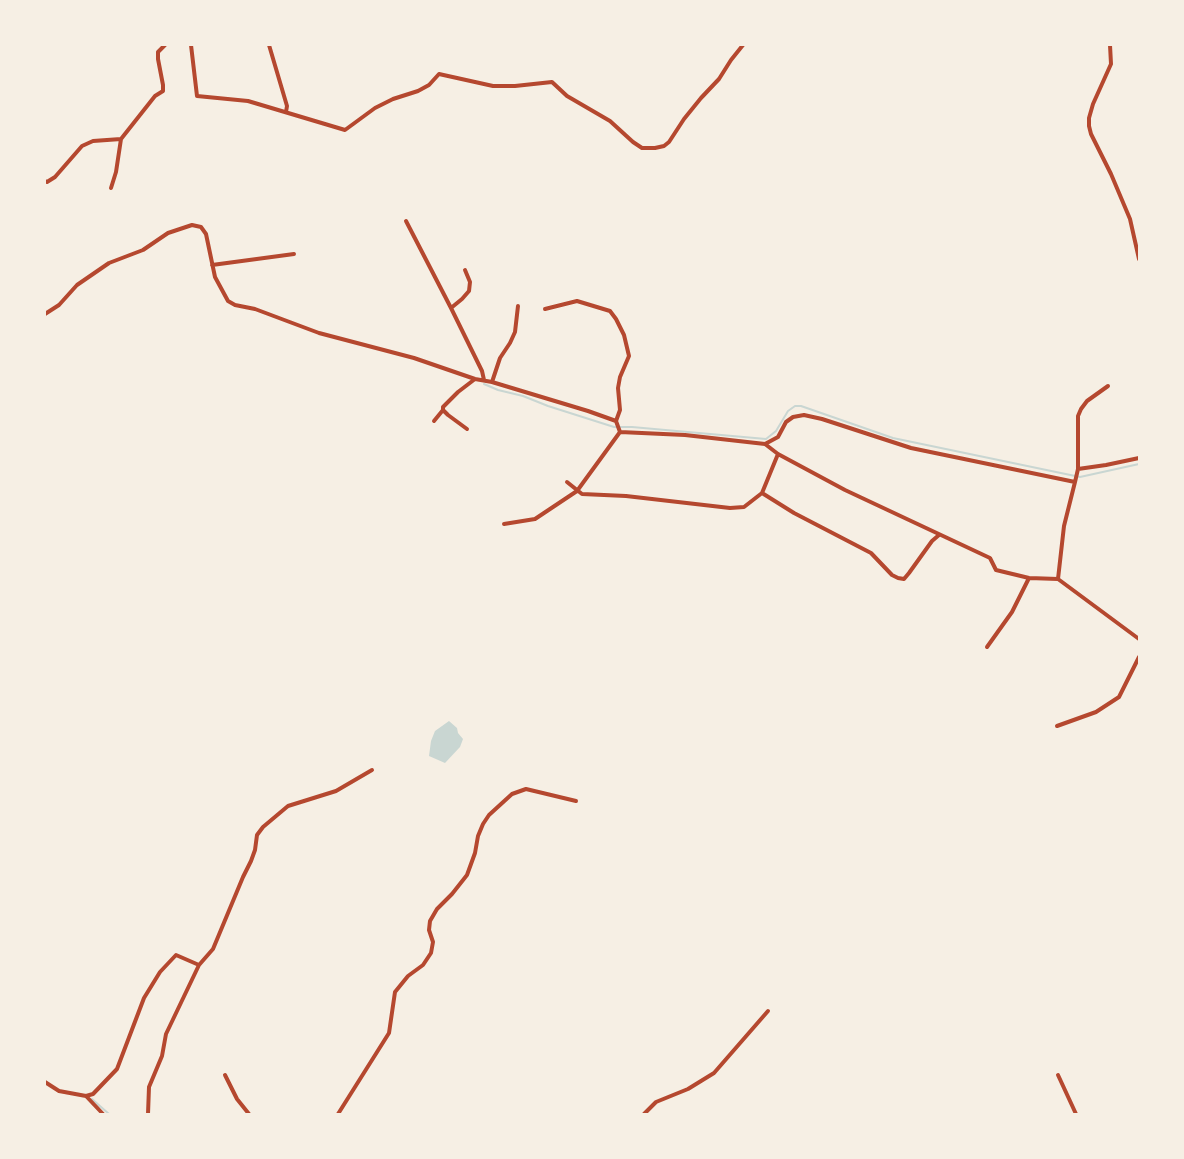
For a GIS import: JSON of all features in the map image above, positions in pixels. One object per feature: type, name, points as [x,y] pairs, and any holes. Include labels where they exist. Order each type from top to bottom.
[{"type":"street","points":[[112,188],[121,139],[155,96],[163,90],[164,85],[158,52],[165,45]]},
{"type":"street","points":[[191,45],[197,96],[248,101],[345,130],[375,108],[429,85],[439,74],[493,86],[552,82],[568,96],[610,121],[642,148],[655,148],[664,146],[669,142],[684,119],[719,80],[743,45]]},
{"type":"street","points":[[269,45],[287,106],[286,112]]},
{"type":"street","points":[[1110,45],[1110,64],[1088,118],[1089,126],[1130,218],[1139,259]]},
{"type":"street","points":[[45,181],[47,182],[55,177],[82,146],[93,141],[121,139]]},
{"type":"street","points":[[406,221],[482,371],[484,380]]},
{"type":"street","points":[[45,314],[59,305],[77,285],[109,263],[143,250],[168,233],[192,225],[202,227],[206,234],[214,277],[228,301],[234,305],[255,309],[319,333],[414,358],[474,379],[492,382],[588,411],[617,423]]},
{"type":"street","points":[[212,265],[294,254]]},
{"type":"street","points":[[451,308],[469,291],[470,282],[465,270]]},
{"type":"street","points":[[545,309],[577,301],[610,311],[616,320],[624,335],[629,356],[618,388],[620,410],[617,423],[620,431]]},
{"type":"street","points":[[492,382],[500,358],[510,343],[514,332],[518,306]]},
{"type":"street","points":[[434,421],[443,410],[446,402],[474,379]]},
{"type":"street","points":[[1058,579],[1064,526],[1078,471],[1078,416],[1080,409],[1087,401],[1108,386]]},
{"type":"street","points":[[443,410],[466,429]]},
{"type":"street","points":[[765,444],[778,437],[786,422],[793,417],[804,415],[911,448],[1075,481]]},
{"type":"street","points":[[620,431],[685,435],[765,444],[778,454],[845,490],[990,558],[996,570],[1029,578],[1058,579],[1139,639]]},
{"type":"street","points":[[504,524],[535,519],[577,491],[620,431]]},
{"type":"street","points":[[567,482],[582,494],[626,496],[730,508],[744,507],[762,492],[778,454]]},
{"type":"street","points":[[1078,471],[1139,458]]},
{"type":"street","points":[[762,492],[794,513],[871,553],[892,575],[898,578],[904,579],[910,573],[938,534]]},
{"type":"street","points":[[987,647],[1012,612],[1029,578]]},
{"type":"street","points":[[1057,726],[1096,712],[1118,697],[1139,657]]},
{"type":"street","points":[[148,1114],[149,1087],[162,1056],[166,1034],[199,965],[213,949],[251,861],[255,850],[256,835],[288,806],[336,791],[372,770]]},
{"type":"street","points":[[338,1114],[389,1033],[395,992],[408,976],[423,965],[431,953],[433,942],[429,930],[430,921],[437,909],[452,894],[467,874],[475,853],[480,830],[489,815],[512,794],[526,789],[576,801]]},
{"type":"street","points":[[45,1082],[59,1091],[86,1096],[93,1094],[117,1069],[144,998],[160,972],[176,955],[199,965]]},
{"type":"street","points":[[644,1114],[656,1102],[688,1089],[714,1073],[768,1011]]},
{"type":"street","points":[[225,1075],[237,1099],[249,1114]]},
{"type":"street","points":[[1058,1075],[1076,1114]]},
{"type":"street","points":[[86,1096],[103,1114]]},
{"type":"shaded area","points":[[449,721],[457,728],[458,733],[463,739],[460,747],[445,763],[429,756],[431,741],[435,731]]},
{"type":"waterway","points":[[484,384],[614,427],[766,439],[776,431],[788,411],[795,406],[801,406],[893,438],[1080,477],[1139,464]]},
{"type":"waterway","points":[[92,1099],[109,1114]]}]
